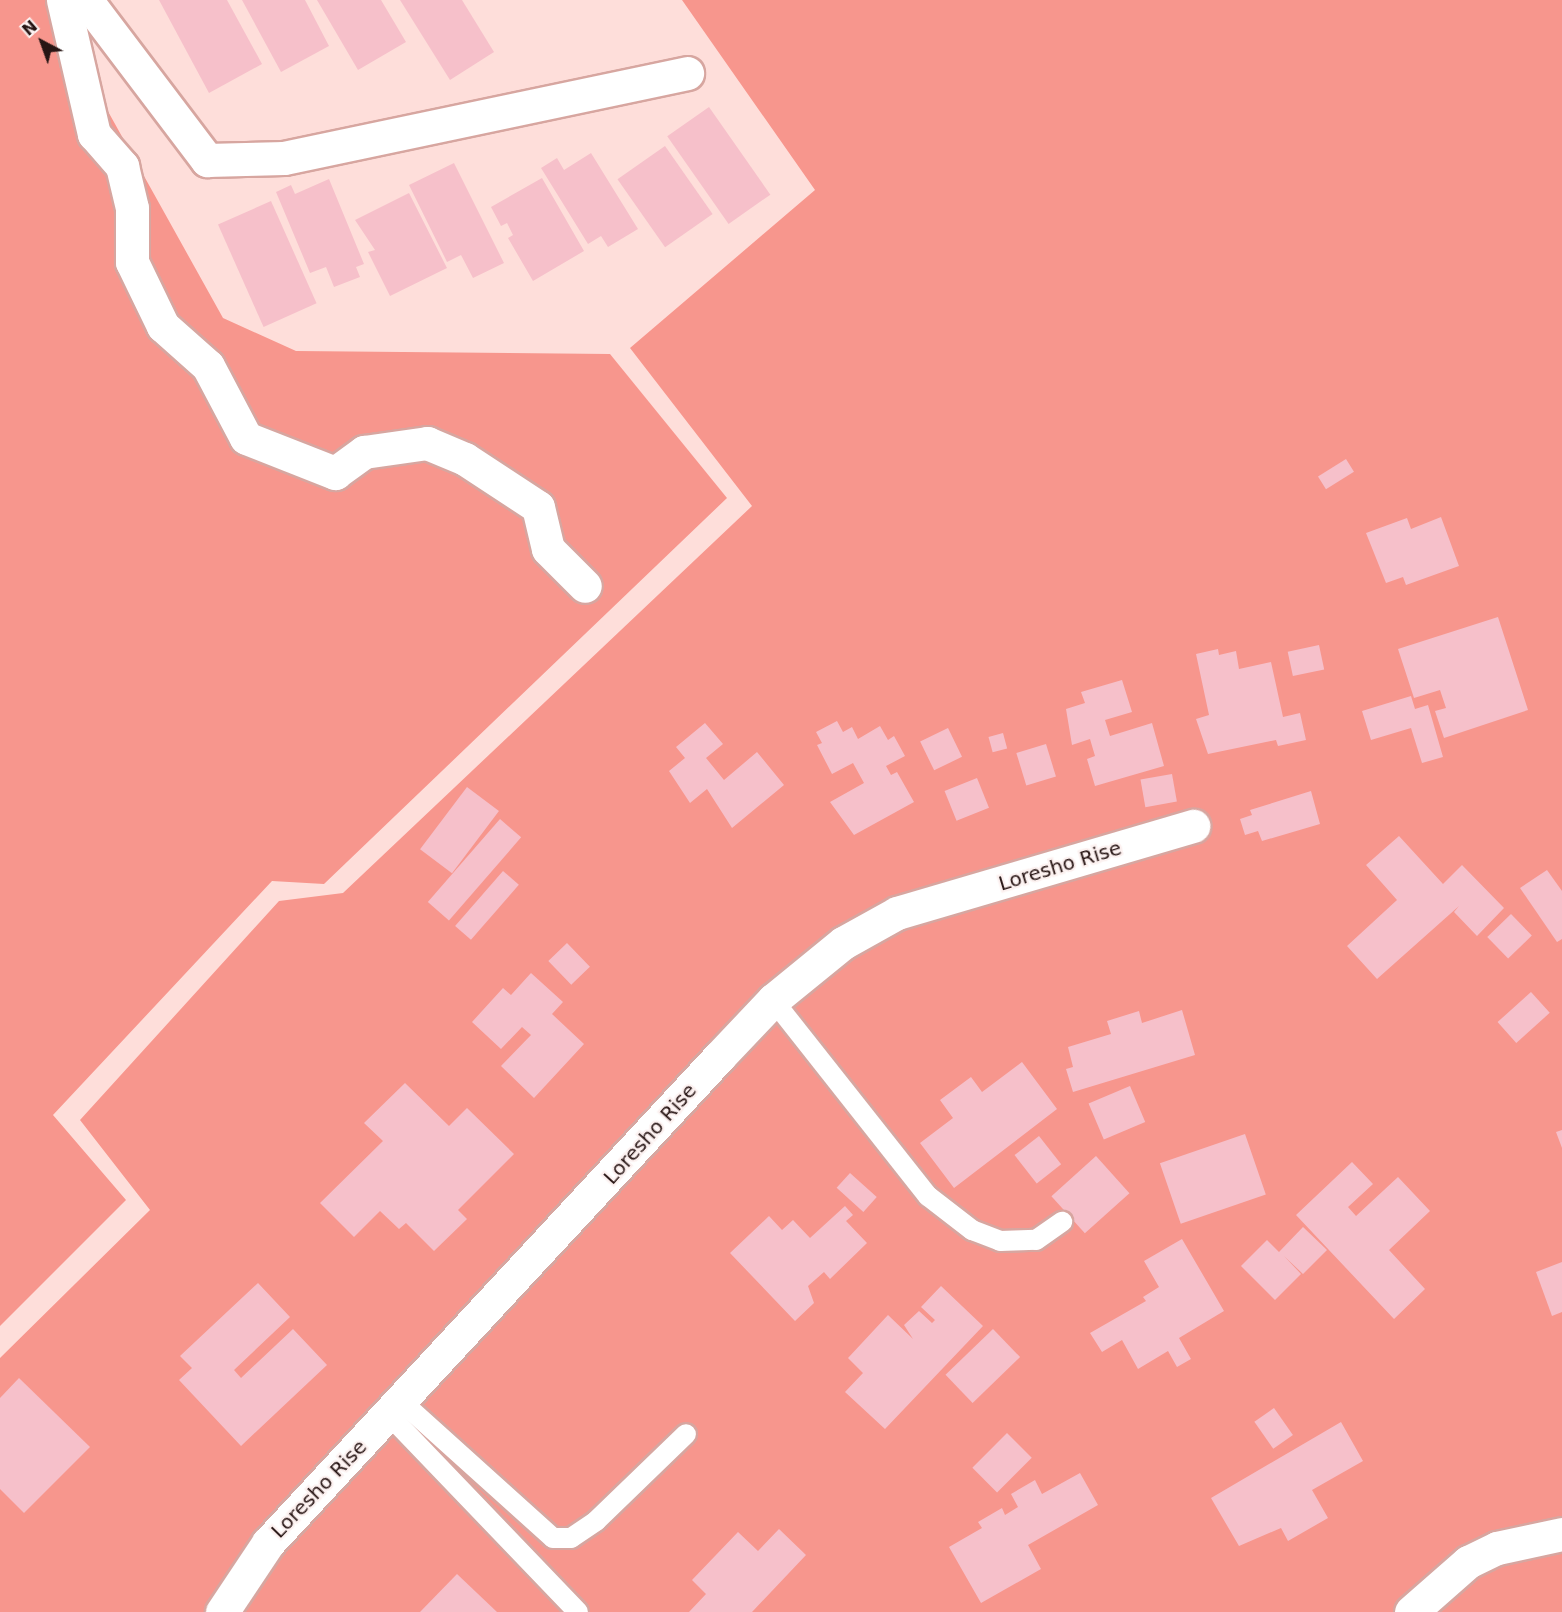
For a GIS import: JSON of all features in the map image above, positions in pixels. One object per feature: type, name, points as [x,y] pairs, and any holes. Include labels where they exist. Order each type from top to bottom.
[{"type":"street","points":[[63,0],[94,134],[122,166],[132,208],[132,262],[163,326],[208,366],[246,438],[335,473],[364,452],[427,443],[465,459],[538,507],[548,549],[585,586]]},
{"type":"street","points":[[86,0],[207,160],[284,158],[687,73]]},
{"type":"street","name":"Loresho Rise","points":[[222,1612],[268,1543],[773,1000],[843,943],[897,913],[1193,826]]},
{"type":"street","points":[[1411,1612],[1468,1562],[1497,1548],[1562,1534]]},
{"type":"lane","points":[[773,1000],[928,1197],[972,1230],[1000,1241],[1035,1240],[1062,1222]]},
{"type":"lane","points":[[395,1409],[553,1538],[572,1538],[596,1521],[686,1434]]},
{"type":"lane","points":[[395,1409],[578,1612]]},
{"type":"shaded area","points":[[0,0],[46,0],[223,318],[296,351],[610,354],[727,498],[324,884],[272,881],[53,1115],[126,1200],[0,1326]]},
{"type":"shaded area","points":[[682,0],[1562,0],[1562,1612],[0,1612],[0,1358],[150,1210],[80,1120],[279,901],[343,893],[752,506],[630,348],[815,190]]},
{"type":"building","points":[[159,0],[227,0],[262,64],[209,93]]},
{"type":"building","points":[[242,0],[305,0],[329,46],[281,72]]},
{"type":"building","points":[[317,0],[381,0],[406,42],[358,70]]},
{"type":"building","points":[[400,0],[462,0],[494,52],[450,80]]},
{"type":"building","points":[[709,107],[770,195],[729,224],[667,136]]},
{"type":"building","points":[[665,146],[713,214],[665,247],[617,179]]},
{"type":"building","points":[[591,153],[638,229],[608,247],[601,236],[588,244],[541,168],[557,158],[564,170]]},
{"type":"building","points":[[454,163],[504,263],[473,278],[461,255],[447,262],[409,185]]},
{"type":"building","points":[[542,178],[584,251],[533,281],[508,238],[513,235],[507,223],[501,226],[491,207]]},
{"type":"building","points":[[329,179],[364,264],[356,267],[360,277],[334,287],[326,267],[310,273],[276,192],[291,185],[295,194]]},
{"type":"building","points":[[409,193],[447,268],[390,296],[368,252],[375,250],[355,220]]},
{"type":"building","points":[[271,201],[317,303],[264,327],[218,225]]},
{"type":"building","points":[[1346,459],[1354,472],[1326,489],[1318,476]]},
{"type":"building","points":[[1441,517],[1459,566],[1406,585],[1403,577],[1386,583],[1366,533],[1407,518],[1411,529]]},
{"type":"building","points":[[1498,617],[1528,710],[1444,738],[1435,711],[1446,708],[1440,690],[1414,698],[1398,649]]},
{"type":"building","points":[[1319,645],[1324,669],[1293,676],[1288,652]]},
{"type":"building","points":[[1218,649],[1219,655],[1236,651],[1239,669],[1271,662],[1283,717],[1300,713],[1306,740],[1278,746],[1276,740],[1208,754],[1196,719],[1209,715],[1196,654]]},
{"type":"building","points":[[1122,680],[1132,712],[1105,720],[1110,736],[1152,723],[1164,766],[1095,786],[1087,759],[1095,756],[1090,739],[1072,745],[1066,709],[1085,703],[1081,692]]},
{"type":"building","points":[[1411,696],[1415,709],[1428,705],[1443,757],[1422,763],[1411,728],[1371,740],[1362,711]]},
{"type":"building","points":[[837,721],[843,732],[852,727],[858,739],[880,726],[888,740],[894,736],[905,756],[886,766],[891,775],[897,772],[914,802],[854,835],[830,802],[864,783],[853,763],[832,774],[817,745],[822,743],[816,732]]},
{"type":"building","points":[[705,723],[723,744],[706,758],[724,780],[757,752],[784,785],[732,828],[707,789],[690,803],[669,771],[685,758],[676,747]]},
{"type":"building","points":[[948,728],[962,757],[934,770],[920,742]]},
{"type":"building","points":[[1003,733],[1007,748],[993,752],[989,737]]},
{"type":"building","points":[[1046,744],[1056,777],[1026,786],[1016,753]]},
{"type":"building","points":[[1172,774],[1177,802],[1145,807],[1140,780]]},
{"type":"building","points":[[977,778],[989,808],[957,821],[945,791]]},
{"type":"building","points":[[467,787],[499,811],[452,873],[420,849]]},
{"type":"building","points":[[1311,791],[1320,824],[1262,841],[1258,831],[1245,835],[1240,819],[1252,815],[1250,810]]},
{"type":"building","points":[[500,819],[521,837],[449,920],[428,902]]},
{"type":"building","points":[[1399,836],[1443,884],[1462,865],[1504,908],[1477,936],[1454,912],[1459,906],[1377,979],[1347,946],[1397,900],[1366,865]]},
{"type":"building","points":[[1547,870],[1562,891],[1562,939],[1557,942],[1520,888]]},
{"type":"building","points":[[503,871],[519,885],[471,940],[455,926]]},
{"type":"building","points":[[1511,914],[1532,936],[1508,959],[1487,937]]},
{"type":"building","points":[[567,943],[590,967],[571,985],[548,961]]},
{"type":"building","points":[[531,973],[563,1002],[552,1014],[584,1044],[534,1098],[501,1066],[531,1035],[522,1027],[501,1049],[472,1022],[503,988],[511,995]]},
{"type":"building","points":[[1531,992],[1550,1013],[1516,1043],[1498,1022]]},
{"type":"building","points":[[1182,1010],[1195,1055],[1073,1092],[1066,1069],[1073,1067],[1068,1047],[1111,1034],[1107,1021],[1139,1011],[1142,1023]]},
{"type":"building","points":[[1022,1062],[1057,1109],[954,1188],[920,1143],[953,1118],[940,1100],[971,1077],[982,1092]]},
{"type":"building","points":[[405,1083],[449,1126],[467,1108],[514,1154],[458,1210],[467,1219],[434,1251],[406,1223],[399,1229],[380,1211],[354,1237],[320,1203],[383,1141],[364,1123]]},
{"type":"building","points":[[1130,1086],[1145,1122],[1104,1139],[1089,1104]]},
{"type":"building","points":[[1562,1130],[1562,1148],[1556,1132]]},
{"type":"building","points":[[1245,1134],[1266,1195],[1181,1224],[1160,1163]]},
{"type":"building","points":[[1039,1136],[1061,1164],[1037,1183],[1015,1155]]},
{"type":"building","points":[[1096,1156],[1129,1193],[1085,1233],[1051,1196]]},
{"type":"building","points":[[1352,1162],[1373,1184],[1348,1207],[1356,1216],[1398,1177],[1430,1211],[1389,1250],[1425,1289],[1394,1319],[1296,1215]]},
{"type":"building","points":[[850,1173],[877,1197],[863,1212],[837,1188]]},
{"type":"building","points":[[845,1206],[853,1215],[846,1221],[867,1243],[830,1279],[824,1272],[808,1286],[814,1303],[795,1321],[730,1253],[769,1216],[782,1230],[793,1220],[810,1238]]},
{"type":"building","points":[[1303,1227],[1327,1250],[1303,1274],[1284,1256],[1301,1274],[1275,1300],[1241,1266],[1267,1240],[1279,1252]]},
{"type":"building","points":[[1182,1239],[1224,1311],[1179,1338],[1191,1359],[1177,1367],[1168,1351],[1138,1369],[1122,1340],[1102,1352],[1090,1333],[1146,1301],[1143,1297],[1159,1287],[1144,1261]]},
{"type":"building","points":[[1562,1262],[1562,1312],[1552,1316],[1536,1272]]},
{"type":"building","points":[[258,1283],[290,1317],[234,1370],[241,1378],[293,1329],[327,1365],[241,1446],[179,1380],[192,1368],[180,1356]]},
{"type":"building","points":[[941,1286],[983,1326],[885,1429],[845,1392],[863,1373],[848,1358],[888,1315],[913,1339],[904,1325],[919,1311],[932,1323],[935,1320],[921,1307]]},
{"type":"building","points":[[993,1329],[1020,1357],[973,1403],[946,1375]]},
{"type":"building","points":[[19,1378],[90,1447],[24,1513],[0,1489],[0,1398]]},
{"type":"building","points":[[1274,1408],[1293,1435],[1273,1449],[1254,1422]]},
{"type":"building","points":[[1341,1422],[1363,1461],[1312,1490],[1328,1518],[1288,1541],[1281,1528],[1239,1546],[1211,1498]]},
{"type":"building","points":[[1007,1433],[1032,1458],[997,1492],[972,1468]]},
{"type":"building","points":[[1080,1473],[1098,1505],[1028,1545],[1041,1569],[981,1603],[949,1547],[982,1528],[978,1522],[1002,1508],[1005,1515],[1018,1507],[1011,1494],[1035,1480],[1042,1494]]},
{"type":"building","points":[[779,1529],[806,1555],[752,1612],[689,1612],[706,1594],[692,1580],[738,1532],[758,1551]]},
{"type":"building","points":[[457,1574],[497,1612],[420,1612]]}]
